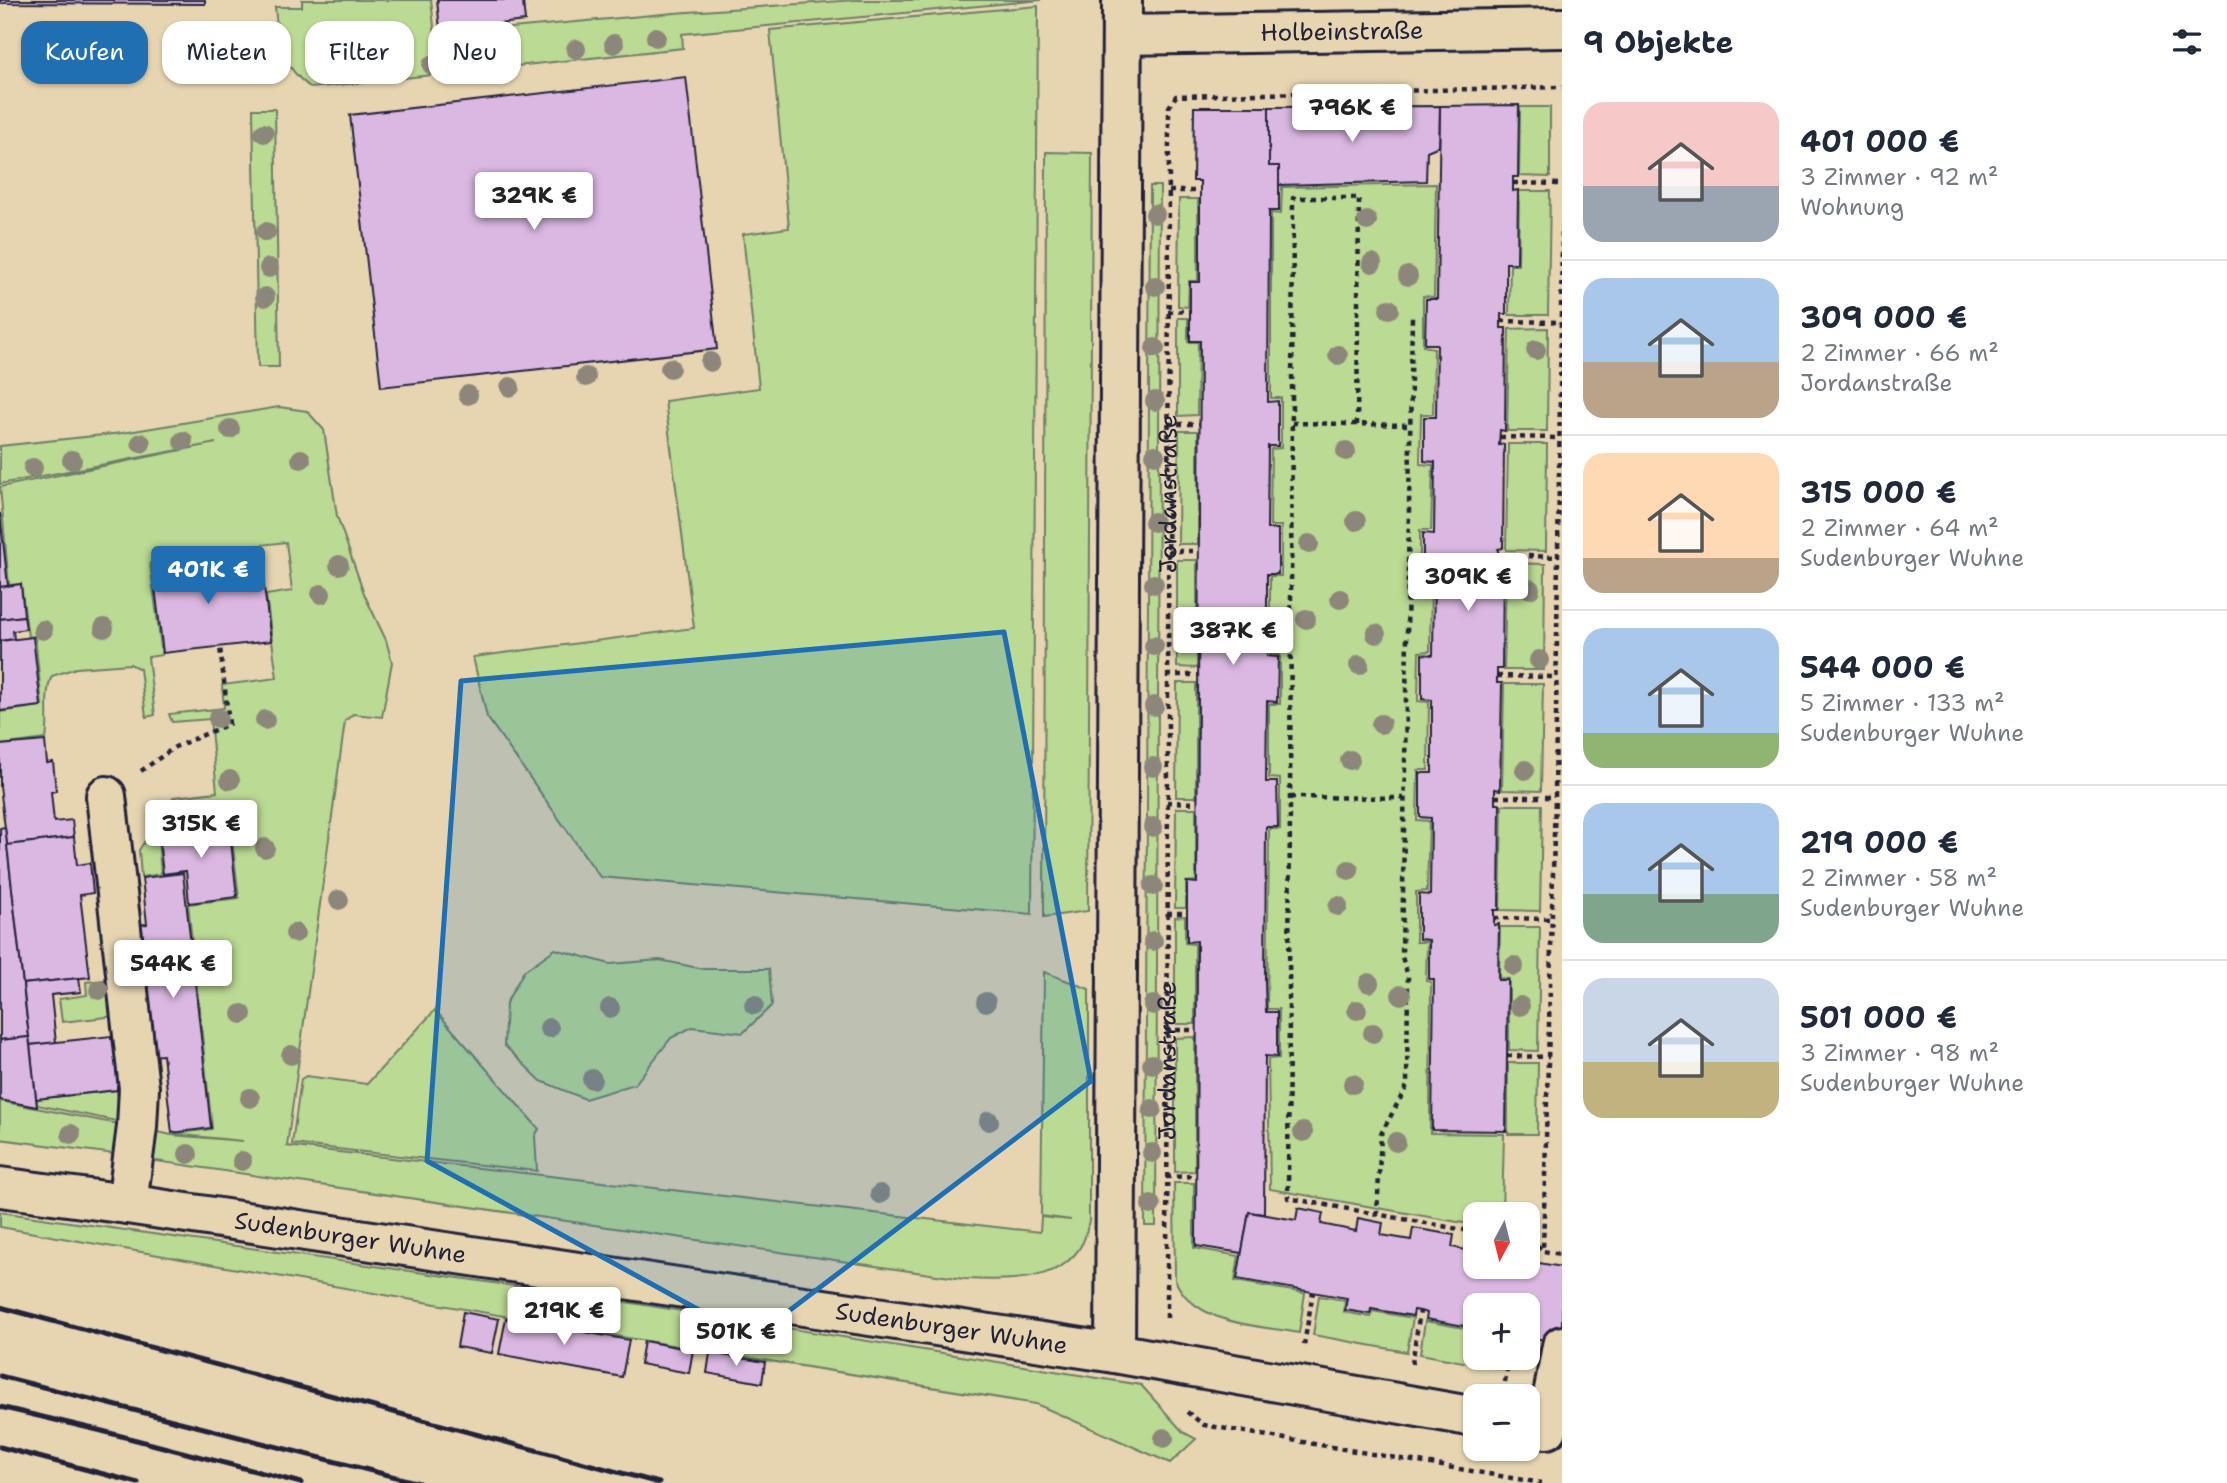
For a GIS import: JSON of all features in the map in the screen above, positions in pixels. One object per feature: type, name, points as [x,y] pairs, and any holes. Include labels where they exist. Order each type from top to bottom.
[{"type":"street","name":"Holbeinstraße","points":[[1122,17],[1562,28]]},
{"type":"street","name":"Jordanstraße","points":[[1115,1353],[1122,17]]},
{"type":"street","points":[[106,796],[139,1088],[127,1204]]},
{"type":"street","name":"Sudenburger Wuhne","points":[[0,1187],[1115,1353],[1463,1415]]},
{"type":"street","points":[[1546,1429],[1562,1346]]},
{"type":"path","name":"Jordanstraße","points":[[1167,1323],[1169,107],[1176,96],[1562,87]]},
{"type":"path","points":[[1513,183],[1562,184]]},
{"type":"path","points":[[1169,191],[1200,191]]},
{"type":"path","points":[[1357,425],[1359,198],[1293,198],[1288,1198],[1463,1230]]},
{"type":"path","points":[[1544,1251],[1555,797],[1562,232]]},
{"type":"path","points":[[1168,312],[1189,312]]},
{"type":"path","points":[[1377,1214],[1381,1134],[1407,1086],[1408,976],[1402,957],[1412,314]]},
{"type":"path","points":[[1501,321],[1561,322]]},
{"type":"path","points":[[1292,423],[1410,425]]},
{"type":"path","points":[[1168,424],[1199,424]]},
{"type":"path","points":[[1500,437],[1559,438]]},
{"type":"path","points":[[1168,551],[1199,551]]},
{"type":"path","points":[[1498,555],[1558,557]]},
{"type":"path","points":[[106,796],[175,747],[229,724],[220,647]]},
{"type":"path","points":[[1167,675],[1198,675]]},
{"type":"path","points":[[1497,676],[1556,677]]},
{"type":"path","points":[[1290,797],[1404,798]]},
{"type":"path","points":[[1495,797],[1555,797]]},
{"type":"path","points":[[1167,802],[1198,803]]},
{"type":"path","points":[[1167,913],[1187,913]]},
{"type":"path","points":[[1494,918],[1552,919]]},
{"type":"path","points":[[1166,1030],[1197,1030]]},
{"type":"path","points":[[1507,1056],[1549,1057]]},
{"type":"path","points":[[1166,1177],[1196,1176]]},
{"type":"path","points":[[1540,1248],[1562,1254]]},
{"type":"path","points":[[1304,1346],[1313,1292]]},
{"type":"path","points":[[1412,1365],[1420,1311]]},
{"type":"path","points":[[1505,1382],[1507,1370]]},
{"type":"path","points":[[1184,1409],[1204,1424],[1541,1483]]},
{"type":"highlighted area","points":[[1004,632],[1091,1081],[752,1339],[427,1161],[461,681]]},
{"type":"green space","points":[[302,0],[431,0],[433,21],[428,21],[428,75],[414,77],[414,21],[305,21],[305,83],[291,68],[291,21],[276,21],[275,7],[302,7]]},
{"type":"green space","points":[[855,0],[1041,0],[682,34],[683,48],[521,65],[521,27]]},
{"type":"green space","points":[[1038,6],[1032,914],[600,877],[487,717],[473,657],[694,628],[665,401],[759,388],[743,234],[789,228],[770,30]]},
{"type":"green space","points":[[306,84],[348,84],[311,88]]},
{"type":"green space","points":[[1520,107],[1550,107],[1550,177],[1519,176]]},
{"type":"green space","points":[[253,109],[275,109],[279,367],[258,367]]},
{"type":"green space","points":[[1046,152],[1092,153],[1088,911],[1044,917]]},
{"type":"green space","points":[[1436,184],[1434,297],[1423,296],[1423,346],[1434,348],[1433,414],[1421,414],[1420,464],[1433,465],[1431,530],[1420,530],[1420,581],[1431,581],[1430,651],[1419,652],[1418,701],[1429,702],[1428,770],[1418,770],[1417,820],[1429,821],[1427,891],[1416,892],[1416,942],[1427,942],[1426,981],[1431,982],[1430,1133],[1504,1134],[1502,1202],[1463,1202],[1463,1223],[1270,1189],[1268,1059],[1279,1058],[1279,1009],[1267,1009],[1269,829],[1280,829],[1280,779],[1269,778],[1269,704],[1280,704],[1280,655],[1270,654],[1270,576],[1281,576],[1281,526],[1270,526],[1271,449],[1281,448],[1281,398],[1271,398],[1271,213],[1281,214],[1282,187]]},
{"type":"green space","points":[[1150,186],[1160,186],[1156,1226],[1145,1226]]},
{"type":"green space","points":[[1519,191],[1550,191],[1548,315],[1509,315],[1510,265],[1518,265]]},
{"type":"green space","points":[[1179,199],[1198,199],[1198,281],[1189,281],[1188,307],[1178,306]]},
{"type":"green space","points":[[1178,318],[1188,318],[1188,342],[1198,342],[1197,415],[1178,416]]},
{"type":"green space","points":[[1548,328],[1547,431],[1507,431],[1509,329]]},
{"type":"green space","points":[[279,407],[307,411],[324,430],[337,516],[365,596],[386,640],[392,662],[382,717],[353,714],[345,721],[287,1146],[1040,1232],[1041,1217],[1071,1220],[1041,1216],[1044,972],[1089,989],[1089,1221],[1083,1242],[1073,1256],[1061,1266],[1030,1277],[964,1279],[149,1160],[150,1130],[171,1135],[243,1141],[173,1134],[212,1129],[188,904],[239,898],[230,821],[157,829],[161,874],[141,877],[139,850],[174,797],[217,792],[210,719],[172,722],[169,714],[224,708],[222,685],[277,678],[266,595],[292,591],[286,542],[219,550],[215,555],[150,563],[162,655],[148,657],[155,715],[146,717],[140,669],[130,664],[76,668],[52,676],[49,683],[46,739],[0,745],[0,712],[42,706],[35,636],[28,637],[21,584],[9,585],[0,487],[216,443],[0,484],[0,446],[122,433]]},
{"type":"green space","points":[[1179,431],[1198,431],[1198,544],[1178,544]]},
{"type":"green space","points":[[1508,444],[1547,444],[1546,551],[1506,550]]},
{"type":"green space","points":[[1177,560],[1197,560],[1197,668],[1177,667]]},
{"type":"green space","points":[[1506,563],[1545,564],[1544,670],[1504,670]]},
{"type":"green space","points":[[1177,683],[1196,683],[1196,797],[1176,797]]},
{"type":"green space","points":[[1504,684],[1543,684],[1541,791],[1502,790]]},
{"type":"green space","points":[[1502,805],[1542,805],[1540,911],[1500,910]]},
{"type":"green space","points":[[1176,808],[1196,808],[1196,881],[1186,882],[1186,908],[1175,908]]},
{"type":"green space","points":[[1185,916],[1185,943],[1195,944],[1195,1024],[1175,1024],[1175,917]]},
{"type":"green space","points":[[1500,927],[1540,927],[1538,1051],[1509,1050],[1509,979],[1499,978]]},
{"type":"green space","points":[[555,949],[610,964],[660,960],[703,969],[769,969],[772,1005],[743,1033],[692,1027],[671,1038],[635,1084],[585,1099],[541,1081],[504,1045],[506,1003],[524,971]]},
{"type":"green space","points":[[112,979],[116,1016],[62,1022],[59,999],[87,995],[86,982]]},
{"type":"green space","points":[[435,1010],[539,1129],[535,1136],[537,1171],[292,1144],[301,1079],[306,1076],[367,1084]]},
{"type":"green space","points":[[1195,1037],[1195,1171],[1175,1172],[1175,1038]]},
{"type":"green space","points":[[1508,1063],[1538,1063],[1537,1134],[1508,1134]]},
{"type":"green space","points":[[117,1090],[121,1122],[37,1105],[37,1099]]},
{"type":"green space","points":[[0,1101],[118,1124],[114,1154],[0,1139]]},
{"type":"green space","points":[[1174,1183],[1194,1183],[1194,1248],[1239,1256],[1235,1281],[1305,1293],[1299,1333],[1228,1320],[1197,1306],[1184,1295],[1175,1280]]},
{"type":"green space","points":[[0,1212],[632,1303],[1141,1385],[1183,1432],[1196,1439],[1170,1463],[1036,1404],[628,1338],[0,1227]]},
{"type":"green space","points":[[1319,1296],[1345,1300],[1344,1312],[1371,1317],[1372,1311],[1413,1318],[1407,1352],[1313,1335]]},
{"type":"green space","points":[[1425,1321],[1463,1328],[1463,1362],[1420,1354]]},
{"type":"building","points":[[0,0],[205,0],[205,4],[0,3]]},
{"type":"building","points":[[437,0],[544,0],[523,2],[525,21],[439,21]]},
{"type":"building","points":[[686,77],[717,349],[381,387],[350,115]]},
{"type":"building","points":[[1519,105],[1518,177],[1513,177],[1513,191],[1518,190],[1517,263],[1506,263],[1506,314],[1501,314],[1501,328],[1506,328],[1505,431],[1500,430],[1499,445],[1504,444],[1503,548],[1498,549],[1498,562],[1503,563],[1502,669],[1497,669],[1497,683],[1502,683],[1500,790],[1495,789],[1495,804],[1500,804],[1499,910],[1494,910],[1494,925],[1499,924],[1498,980],[1508,980],[1506,1131],[1432,1130],[1434,979],[1429,979],[1429,940],[1419,939],[1419,894],[1430,895],[1431,818],[1420,817],[1420,773],[1432,773],[1432,700],[1422,699],[1422,654],[1433,655],[1434,578],[1423,578],[1423,533],[1434,534],[1435,462],[1424,461],[1424,417],[1436,417],[1437,344],[1425,344],[1426,299],[1437,299],[1440,106]]},
{"type":"building","points":[[1440,106],[1439,146],[1427,151],[1426,181],[1279,185],[1279,166],[1269,166],[1269,107]]},
{"type":"building","points":[[1194,107],[1269,107],[1269,166],[1279,166],[1279,211],[1269,211],[1268,402],[1278,401],[1278,446],[1268,446],[1267,529],[1278,529],[1278,574],[1267,574],[1267,656],[1278,657],[1277,702],[1267,701],[1266,782],[1277,782],[1278,827],[1266,827],[1265,983],[1266,1012],[1277,1012],[1277,1057],[1265,1056],[1264,1214],[1249,1212],[1242,1253],[1196,1246],[1197,941],[1187,942],[1187,882],[1197,883],[1200,341],[1190,341],[1190,282],[1200,282],[1200,181],[1193,181]]},
{"type":"building","points":[[0,513],[8,586],[0,587]]},
{"type":"building","points":[[214,554],[217,577],[262,571],[271,641],[163,653],[152,562]]},
{"type":"building","points":[[21,584],[24,616],[0,619],[0,587]]},
{"type":"building","points":[[24,616],[26,629],[13,631],[14,639],[0,641],[0,619]]},
{"type":"building","points":[[33,637],[41,706],[0,711],[0,641]]},
{"type":"building","points":[[45,741],[47,763],[53,762],[56,791],[51,792],[54,822],[72,820],[74,837],[7,845],[0,786],[0,745]]},
{"type":"building","points":[[229,823],[237,897],[189,903],[186,871],[163,874],[158,831]]},
{"type":"building","points":[[5,827],[29,1037],[0,1040],[0,828]]},
{"type":"building","points":[[74,837],[77,865],[90,863],[93,893],[80,895],[90,977],[23,984],[7,845]]},
{"type":"building","points":[[183,873],[211,1128],[172,1133],[163,1055],[149,1056],[135,925],[147,924],[142,878]]},
{"type":"building","points":[[79,978],[81,992],[51,995],[56,1043],[30,1045],[23,984]]},
{"type":"building","points":[[111,1036],[111,1039],[118,1039],[123,1086],[117,1086],[117,1090],[36,1099],[30,1045]]},
{"type":"building","points":[[29,1037],[37,1107],[0,1100],[0,1040]]},
{"type":"building","points":[[1298,1208],[1323,1213],[1321,1224],[1356,1231],[1358,1218],[1383,1223],[1381,1235],[1411,1240],[1413,1228],[1454,1235],[1452,1247],[1463,1249],[1463,1279],[1540,1279],[1540,1263],[1562,1267],[1562,1343],[1540,1339],[1540,1293],[1463,1293],[1463,1326],[1426,1319],[1427,1313],[1414,1310],[1413,1316],[1371,1309],[1370,1314],[1345,1310],[1347,1298],[1237,1279],[1249,1212],[1296,1220]]},
{"type":"building","points":[[463,1312],[499,1319],[492,1353],[457,1347]]},
{"type":"building","points":[[506,1318],[629,1340],[622,1377],[499,1354]]},
{"type":"building","points":[[644,1341],[693,1350],[689,1373],[640,1364]]},
{"type":"building","points":[[710,1353],[765,1362],[762,1383],[707,1373]]},
{"type":"railway","points":[[0,1307],[659,1483]]},
{"type":"railway","points":[[0,1376],[419,1483]]},
{"type":"railway","points":[[0,1407],[301,1483]]},
{"type":"railway","points":[[0,1447],[138,1483]]}]
